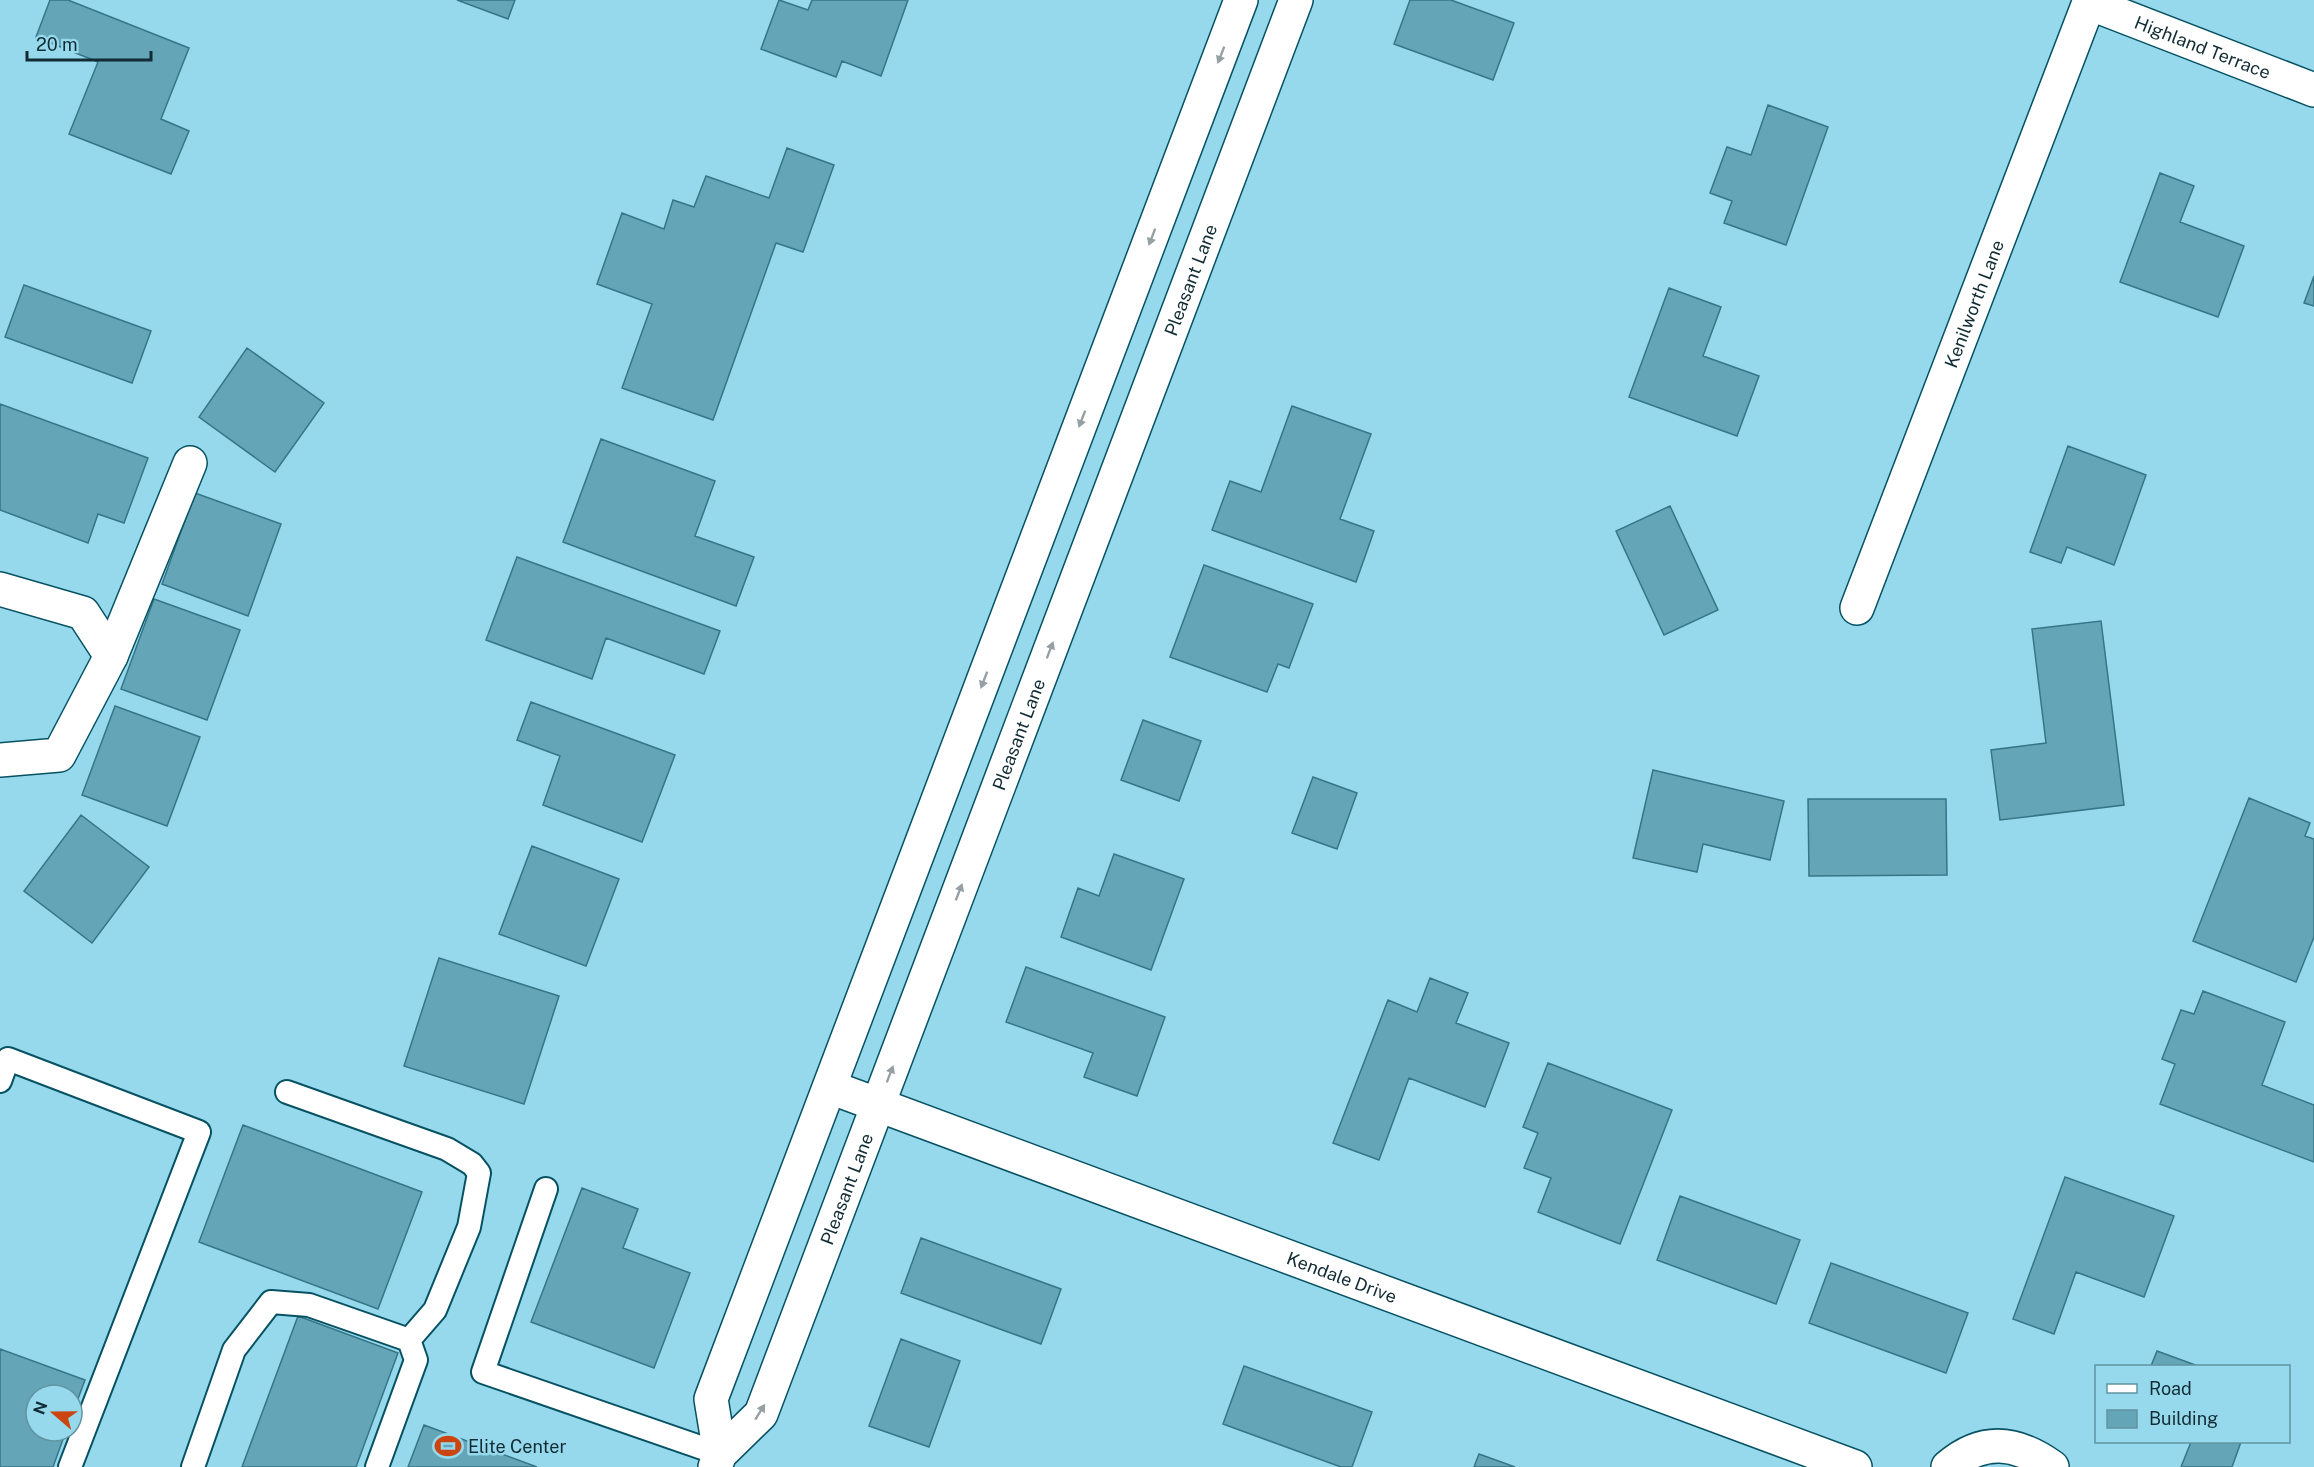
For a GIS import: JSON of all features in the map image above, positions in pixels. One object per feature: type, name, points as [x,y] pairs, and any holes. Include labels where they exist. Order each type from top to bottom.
[{"type":"street","points":[[718,1461],[711,1399],[1241,0]]},
{"type":"street","name":"Pleasant Lane","points":[[718,1461],[761,1414],[1296,0]]},
{"type":"street","name":"Highland Terrace","points":[[2090,2],[2314,90]]},
{"type":"street","name":"Kenilworth Lane","points":[[1857,608],[2090,2]]},
{"type":"street","points":[[1196,121],[1243,138]]},
{"type":"street","points":[[0,760],[59,755],[111,656],[190,463]]},
{"type":"street","points":[[0,589],[82,613],[111,656]]},
{"type":"street","name":"Kendale Drive","points":[[830,1087],[1855,1467]]},
{"type":"street","points":[[1948,1467],[1961,1456],[1984,1447],[2009,1446],[2034,1454],[2052,1467]]},
{"type":"lane","points":[[0,1081],[8,1059],[198,1132],[70,1467]]},
{"type":"lane","points":[[287,1092],[447,1149],[472,1164],[479,1173],[469,1227],[435,1310],[409,1340]]},
{"type":"lane","points":[[546,1189],[483,1372],[718,1461]]},
{"type":"lane","points":[[193,1467],[234,1350],[271,1302],[309,1305],[409,1340]]},
{"type":"lane","points":[[377,1467],[416,1360],[409,1340]]},
{"type":"building","points":[[50,0],[68,0],[189,48],[161,119],[189,131],[171,174],[69,134],[98,62],[36,37]]},
{"type":"building","points":[[457,0],[515,0],[508,19]]},
{"type":"building","points":[[779,0],[808,10],[812,0],[908,0],[881,76],[842,61],[836,77],[761,49]]},
{"type":"building","points":[[1410,0],[1451,0],[1514,23],[1493,80],[1394,44]]},
{"type":"building","points":[[1768,105],[1828,127],[1786,245],[1724,223],[1732,201],[1710,193],[1727,147],[1751,155]]},
{"type":"building","points":[[787,148],[834,165],[803,252],[776,243],[713,420],[622,388],[652,304],[597,284],[622,213],[664,229],[673,200],[694,207],[706,176],[769,198]]},
{"type":"building","points":[[2160,173],[2194,186],[2180,222],[2244,246],[2218,317],[2120,282]]},
{"type":"building","points":[[2314,276],[2314,306],[2304,303]]},
{"type":"building","points":[[24,285],[151,331],[132,383],[5,337]]},
{"type":"building","points":[[1669,288],[1721,307],[1703,356],[1759,376],[1737,436],[1629,397]]},
{"type":"building","points":[[247,348],[324,403],[275,472],[199,417]]},
{"type":"building","points":[[0,404],[148,458],[124,523],[98,514],[88,543],[0,510]]},
{"type":"building","points":[[1292,406],[1371,434],[1340,519],[1374,531],[1356,582],[1212,530],[1230,481],[1261,492]]},
{"type":"building","points":[[601,439],[715,481],[695,536],[754,557],[736,606],[563,542]]},
{"type":"building","points":[[2068,446],[2146,475],[2114,565],[2067,547],[2061,563],[2030,552]]},
{"type":"building","points":[[195,493],[281,524],[248,616],[162,584]]},
{"type":"building","points":[[1670,506],[1718,610],[1664,635],[1616,531]]},
{"type":"building","points":[[517,557],[720,631],[704,674],[606,638],[592,679],[486,640]]},
{"type":"building","points":[[1204,565],[1313,604],[1289,668],[1278,664],[1267,692],[1170,657]]},
{"type":"building","points":[[154,599],[240,630],[207,720],[121,689]]},
{"type":"building","points":[[2101,621],[2124,805],[2000,820],[1991,750],[2046,743],[2032,629]]},
{"type":"building","points":[[531,702],[675,755],[642,842],[543,805],[560,756],[517,740]]},
{"type":"building","points":[[115,706],[200,737],[167,826],[82,795]]},
{"type":"building","points":[[1143,720],[1201,741],[1179,801],[1121,780]]},
{"type":"building","points":[[1653,770],[1784,801],[1770,860],[1703,844],[1697,872],[1633,858]]},
{"type":"building","points":[[1313,777],[1357,793],[1337,849],[1292,833]]},
{"type":"building","points":[[2249,798],[2310,823],[2305,836],[2314,839],[2314,937],[2296,982],[2193,941]]},
{"type":"building","points":[[1808,799],[1946,799],[1947,875],[1809,876]]},
{"type":"building","points":[[81,815],[149,867],[92,943],[24,891]]},
{"type":"building","points":[[532,846],[619,879],[586,966],[499,934]]},
{"type":"building","points":[[1114,854],[1184,879],[1151,970],[1061,937],[1078,888],[1099,896]]},
{"type":"building","points":[[439,958],[559,996],[524,1104],[404,1066]]},
{"type":"building","points":[[1026,967],[1165,1017],[1137,1096],[1084,1077],[1093,1053],[1006,1022]]},
{"type":"building","points":[[1430,978],[1468,993],[1456,1023],[1509,1043],[1485,1107],[1409,1078],[1379,1160],[1333,1143],[1388,1000],[1417,1012]]},
{"type":"building","points":[[2203,991],[2285,1022],[2262,1085],[2314,1105],[2314,1162],[2160,1104],[2175,1064],[2162,1059],[2181,1010],[2194,1014]]},
{"type":"building","points":[[1548,1063],[1672,1110],[1620,1244],[1538,1212],[1551,1178],[1524,1168],[1538,1133],[1523,1127]]},
{"type":"building","points":[[243,1125],[422,1192],[378,1309],[199,1242]]},
{"type":"building","points":[[2065,1177],[2174,1216],[2144,1297],[2076,1272],[2054,1334],[2013,1319]]},
{"type":"building","points":[[582,1188],[638,1209],[623,1248],[690,1273],[654,1368],[531,1322]]},
{"type":"building","points":[[1680,1196],[1800,1240],[1776,1304],[1657,1260]]},
{"type":"building","points":[[921,1238],[1061,1289],[1041,1344],[901,1293]]},
{"type":"building","points":[[1831,1263],[1968,1313],[1946,1373],[1809,1323]]},
{"type":"building","points":[[298,1316],[398,1353],[356,1467],[242,1467]]},
{"type":"building","points":[[901,1339],[960,1361],[929,1447],[869,1426]]},
{"type":"building","points":[[0,1349],[85,1380],[84,1383],[24,1383],[24,1443],[62,1443],[53,1467],[0,1467]]},
{"type":"building","points":[[2157,1351],[2195,1365],[2151,1365]]},
{"type":"building","points":[[1244,1366],[1372,1412],[1352,1467],[1341,1467],[1223,1424]]},
{"type":"building","name":"Elite Center","points":[[424,1425],[537,1467],[408,1467]]},
{"type":"building","points":[[2191,1443],[2241,1443],[2232,1467],[2181,1467]]},
{"type":"building","points":[[1479,1454],[1515,1467],[1474,1467]]},
{"type":"place","name":"Elite Center","points":[[448,1446]]}]
